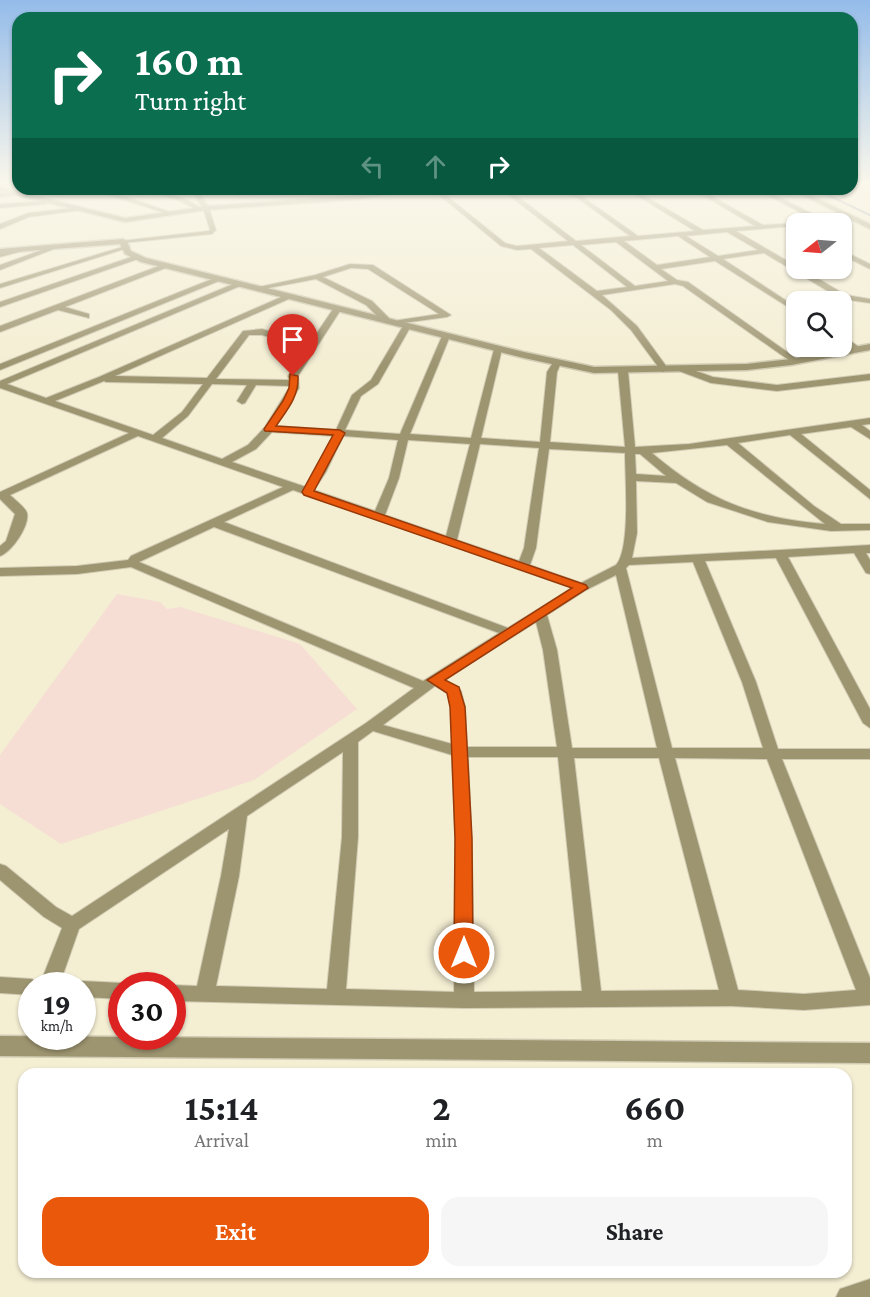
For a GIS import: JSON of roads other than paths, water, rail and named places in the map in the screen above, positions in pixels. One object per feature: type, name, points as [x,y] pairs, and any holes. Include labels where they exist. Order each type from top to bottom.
[{"type":"street","points":[[0,253],[111,245]]},
{"type":"street","points":[[0,286],[121,245]]},
{"type":"street","points":[[123,245],[136,258],[498,349],[594,370],[747,367],[796,361],[870,347]]},
{"type":"street","points":[[505,245],[518,248],[558,245]]},
{"type":"street","points":[[575,245],[635,289]]},
{"type":"street","points":[[625,245],[675,282],[692,289],[796,361]]},
{"type":"street","points":[[695,245],[786,304]]},
{"type":"street","points":[[754,245],[844,297],[870,301]]},
{"type":"street","points":[[0,268],[55,247]]},
{"type":"street","points":[[533,247],[624,318],[664,370]]},
{"type":"street","points":[[657,267],[765,251]]},
{"type":"street","points":[[852,257],[870,267]]},
{"type":"street","points":[[0,305],[136,258]]},
{"type":"street","points":[[0,329],[166,266]]},
{"type":"street","points":[[258,288],[317,277],[350,266],[370,267],[447,315],[390,321],[369,303],[317,277]]},
{"type":"street","points":[[0,367],[220,279]]},
{"type":"street","points":[[594,294],[675,282]]},
{"type":"street","points":[[2,388],[241,284]]},
{"type":"street","points":[[46,401],[288,296]]},
{"type":"street","points":[[57,307],[86,316]]},
{"type":"street","points":[[222,463],[252,447],[269,429],[294,388],[293,376],[338,308]]},
{"type":"street","points":[[308,492],[340,433],[357,395],[375,382],[407,326]]},
{"type":"street","points":[[155,438],[185,414],[246,333],[262,332],[279,337],[283,345],[282,353]]},
{"type":"street","points":[[378,517],[394,478],[403,438],[446,336]]},
{"type":"street","points":[[852,346],[856,349]]},
{"type":"street","points":[[451,542],[498,349]]},
{"type":"street","points":[[523,567],[530,548],[545,445],[552,372],[557,363]]},
{"type":"street","points":[[682,369],[711,380],[777,388],[870,377]]},
{"type":"street","points":[[623,370],[637,450],[630,477],[631,533],[622,565],[666,754],[731,998]]},
{"type":"street","points":[[102,378],[293,383]]},
{"type":"street","points":[[242,401],[254,382]]},
{"type":"street","points":[[2,388],[155,438],[582,588]]},
{"type":"street","points":[[269,429],[637,450],[729,441],[870,421]]},
{"type":"street","points":[[854,423],[870,436]]},
{"type":"street","points":[[792,432],[870,496]]},
{"type":"street","points":[[137,433],[2,496],[21,513],[4,571],[77,570],[132,563],[390,671],[454,690],[458,707],[461,752],[464,1000]]},
{"type":"street","points":[[729,441],[810,508],[841,530]]},
{"type":"street","points":[[637,450],[677,480],[710,500],[739,510],[769,518],[841,530],[870,528]]},
{"type":"street","points":[[630,477],[677,480]]},
{"type":"street","points":[[132,563],[135,559],[291,487]]},
{"type":"street","points":[[215,523],[510,633]]},
{"type":"street","points":[[0,552],[11,543]]},
{"type":"street","points":[[54,972],[72,925],[350,741],[430,684],[540,613],[622,565],[864,550],[870,570]]},
{"type":"street","points":[[780,554],[870,723]]},
{"type":"street","points":[[186,993],[464,1000],[731,998],[804,1002],[869,997],[761,724],[749,682],[698,559]]},
{"type":"street","points":[[540,613],[550,650],[559,702],[592,999]]},
{"type":"street","points":[[371,726],[461,752],[870,754]]},
{"type":"street","points":[[336,997],[350,859],[352,780],[350,741]]},
{"type":"street","points":[[205,994],[230,876],[239,815]]},
{"type":"street","points":[[0,870],[50,912],[72,925]]},
{"type":"street","points":[[0,985],[18,986]]},
{"type":"street","points":[[0,1046],[18,1043]]},
{"type":"street","points":[[96,1043],[355,1051],[870,1053]]},
{"type":"street","points":[[848,1297],[870,1291]]}]
